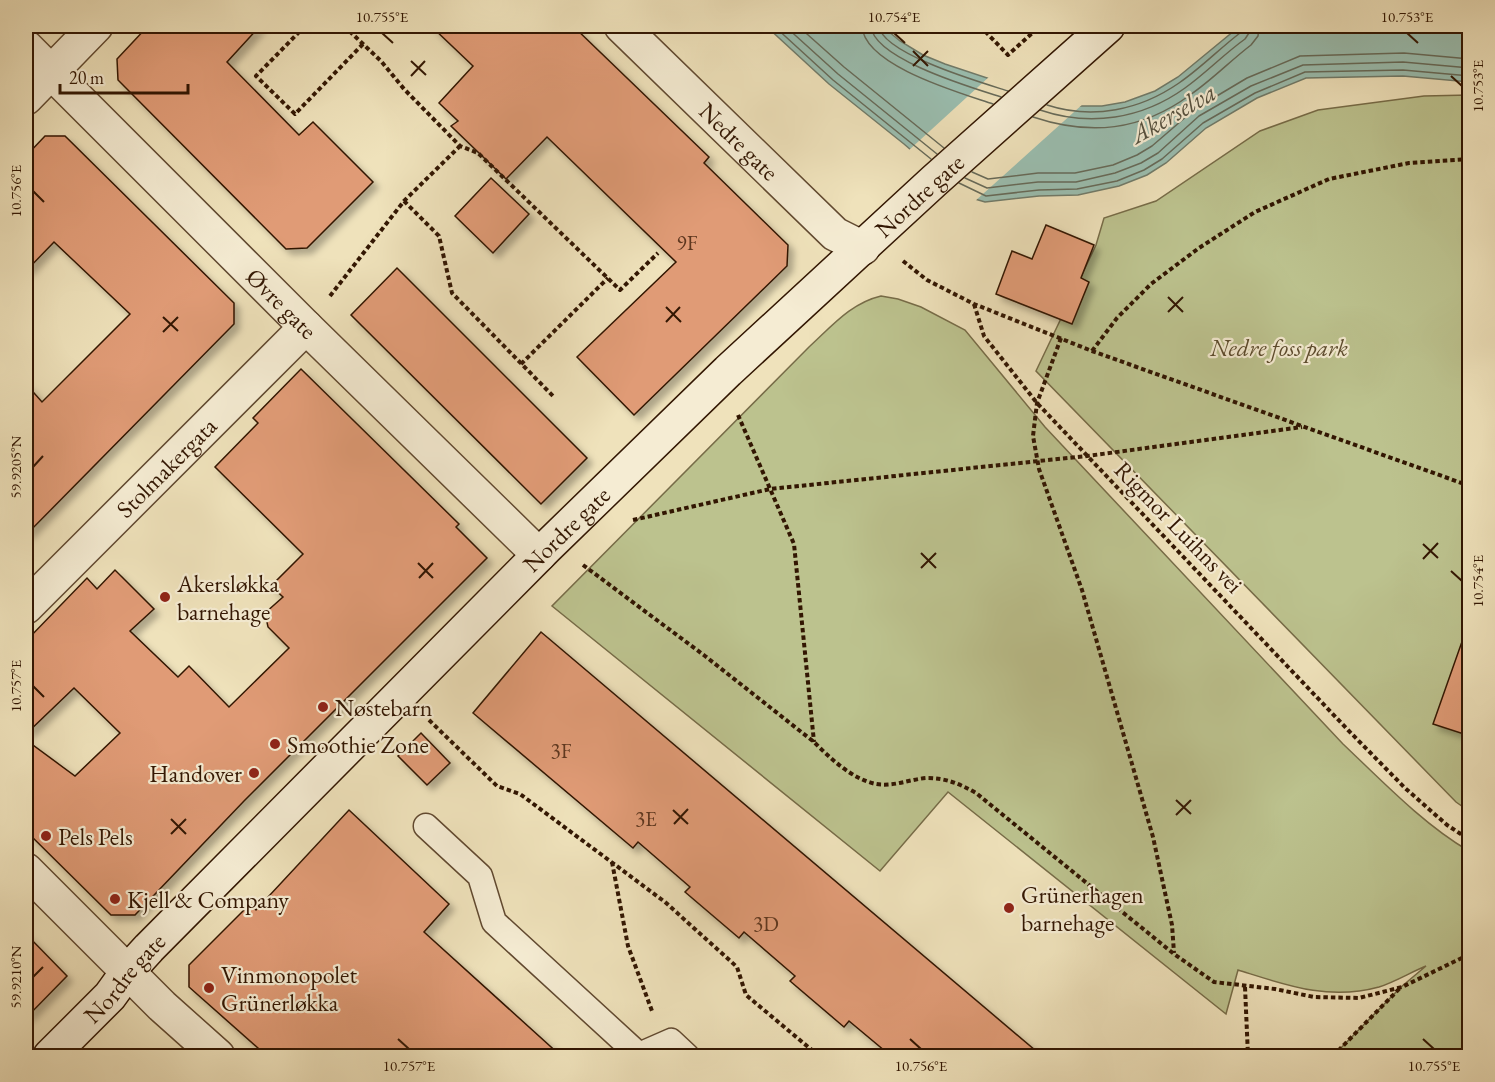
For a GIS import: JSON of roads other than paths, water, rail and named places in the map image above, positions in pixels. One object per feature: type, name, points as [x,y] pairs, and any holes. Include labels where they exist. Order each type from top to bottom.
[{"type":"street","points":[[26,98],[96,26]]},
{"type":"street","name":"Nedre gate","points":[[621,26],[835,234],[869,242]]},
{"type":"street","name":"Nordre gate","points":[[50,1056],[110,996],[128,971],[539,555],[728,371],[934,181],[1107,26]]},
{"type":"street","name":"Øvre gate","points":[[26,46],[50,73],[539,555]]},
{"type":"street","name":"Stolmakergata","points":[[26,607],[306,327]]},
{"type":"street","points":[[26,870],[162,1006],[218,1056]]},
{"type":"lane","points":[[426,826],[480,876],[494,922],[639,1055],[679,1049]]},
{"type":"water","name":"Akerselva","points":[[766,26],[882,26],[900,41],[923,55],[945,64],[1056,101],[1079,106],[1102,106],[1125,102],[1155,91],[1178,77],[1240,26],[1469,26],[1469,82],[1403,76],[1306,78],[1257,98],[1206,128],[1166,163],[1147,175],[1119,186],[1078,195],[1039,196],[985,202],[954,187],[829,84]]},
{"type":"place","name":"Akersløkka barnehage","points":[[165,597]]},
{"type":"place","name":"Nøstebarn","points":[[323,707]]},
{"type":"place","name":"Smoothie Zone","points":[[275,744]]},
{"type":"place","name":"Handover","points":[[254,773]]},
{"type":"place","name":"Pels Pels","points":[[46,836]]},
{"type":"place","name":"Kjell & Company","points":[[115,899]]},
{"type":"place","name":"Grünerhagen barnehage","points":[[1009,908]]},
{"type":"place","name":"Vinmonopolet Grünerløkka","points":[[209,988]]},
{"type":"park label","name":"Nedre foss park","points":[[1279,347]]}]
